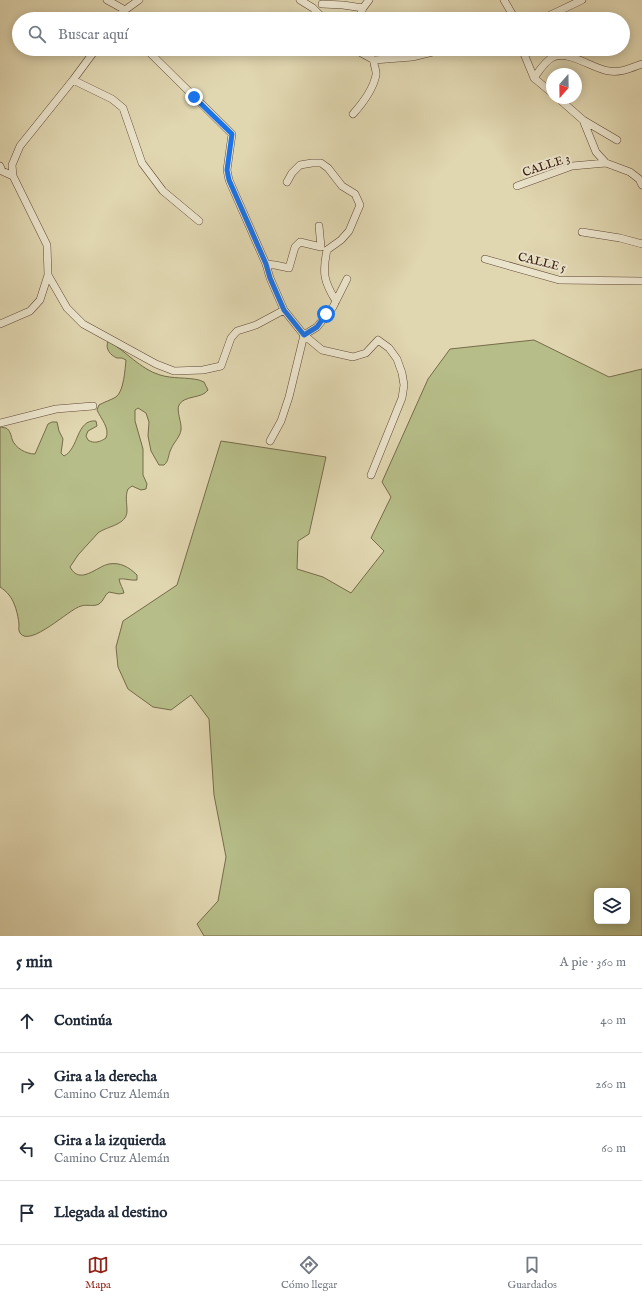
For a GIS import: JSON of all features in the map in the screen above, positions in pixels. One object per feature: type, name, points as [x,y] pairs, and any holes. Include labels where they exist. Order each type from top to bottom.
[{"type":"street","points":[[107,0],[118,12]]},
{"type":"street","points":[[126,12],[139,0]]},
{"type":"street","points":[[300,0],[317,12]]},
{"type":"street","points":[[362,12],[369,0]]},
{"type":"street","points":[[504,0],[511,12]]},
{"type":"street","points":[[557,12],[582,0]]},
{"type":"street","points":[[313,8],[322,2],[363,8]]},
{"type":"street","points":[[0,324],[30,311],[40,300],[48,275],[47,245],[12,176],[12,165],[20,146],[91,56]]},
{"type":"street","points":[[153,56],[232,134],[227,170],[229,180],[266,264],[270,278],[284,310],[304,335],[322,350],[353,356],[366,353],[378,340],[389,348],[397,359],[404,385],[402,398],[371,474]]},
{"type":"street","points":[[367,56],[374,60],[416,56]]},
{"type":"street","points":[[525,56],[534,78],[546,88]]},
{"type":"street","points":[[534,78],[552,57],[557,56],[572,57],[610,72],[627,70],[642,64]]},
{"type":"street","points":[[353,114],[362,104],[372,88],[377,74],[373,62],[374,60]]},
{"type":"street","points":[[73,80],[112,99],[123,108],[142,163],[163,191],[199,221]]},
{"type":"street","points":[[565,104],[583,120],[617,140]]},
{"type":"street","points":[[583,120],[596,152],[606,163],[630,172],[638,178],[642,185]]},
{"type":"street","points":[[287,182],[292,173],[300,165],[312,162],[321,163],[328,168],[342,186],[355,194],[360,205],[349,230],[340,240],[327,250],[324,275],[328,289],[336,301]]},
{"type":"street","name":"CALLE 3","points":[[517,186],[572,166],[606,163]]},
{"type":"street","points":[[0,166],[2,171],[12,176]]},
{"type":"street","points":[[266,264],[289,268],[294,248],[300,242],[321,247],[319,226]]},
{"type":"street","points":[[582,232],[620,238],[642,244]]},
{"type":"street","name":"CALLE 5","points":[[486,259],[559,280],[642,281]]},
{"type":"street","points":[[48,275],[67,308],[83,324],[156,364],[174,371],[203,370],[221,366],[231,338],[237,331],[256,325],[284,310]]},
{"type":"street","points":[[270,441],[281,421],[289,397],[304,335],[317,327],[336,301],[347,279]]},
{"type":"street","points":[[0,423],[56,409],[93,406]]},
{"type":"green space","points":[[534,340],[609,377],[642,369],[642,936],[204,936],[197,924],[218,901],[226,857],[214,795],[209,719],[191,695],[171,710],[153,707],[128,689],[118,667],[116,647],[123,621],[177,585],[221,441],[326,457],[309,534],[298,541],[297,569],[323,577],[351,593],[384,551],[371,538],[391,497],[382,482],[428,379],[450,349]]},
{"type":"green space","points":[[108,341],[146,369],[160,375],[199,380],[204,382],[208,390],[202,395],[181,402],[179,405],[178,410],[181,427],[180,433],[172,446],[167,462],[164,465],[159,465],[151,451],[148,436],[149,422],[146,413],[138,408],[135,410],[135,421],[143,449],[143,475],[147,484],[146,489],[141,490],[132,486],[128,489],[126,497],[127,511],[124,519],[116,525],[98,533],[78,555],[70,567],[79,575],[84,575],[104,565],[117,564],[128,567],[137,575],[137,580],[119,579],[124,593],[119,594],[109,592],[99,604],[81,606],[41,632],[32,636],[25,636],[19,632],[18,617],[13,601],[0,587],[0,427],[8,430],[13,442],[18,448],[32,454],[35,454],[48,424],[52,422],[57,422],[63,439],[61,453],[64,456],[73,447],[81,429],[89,422],[96,421],[97,426],[88,431],[86,436],[88,440],[97,442],[106,438],[106,427],[97,410],[99,405],[119,394],[124,380],[126,360],[117,358],[110,353],[107,347]]},
{"type":"route","points":[[194,97],[232,134],[227,170],[229,180],[266,264],[270,278],[284,310],[304,335],[317,327],[326,314]]}]
